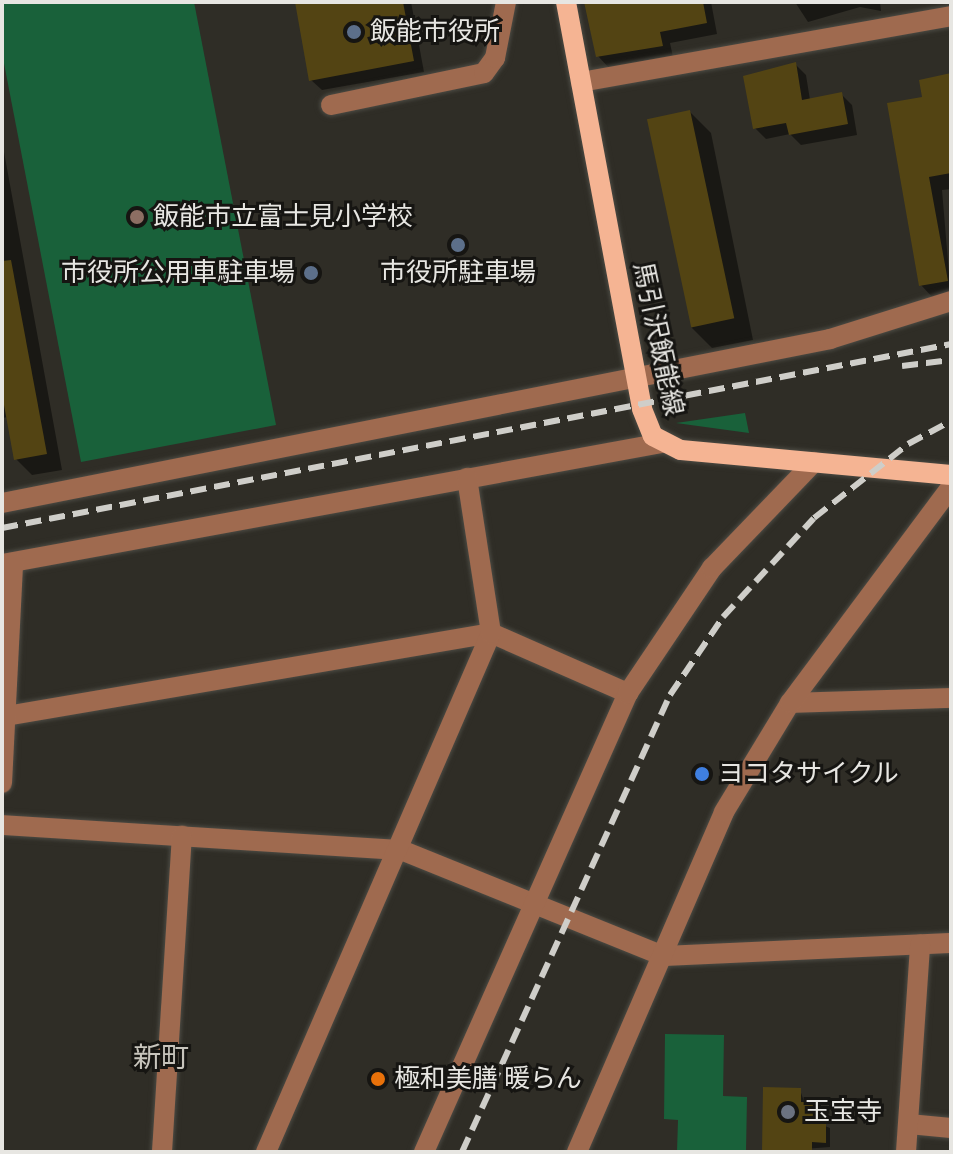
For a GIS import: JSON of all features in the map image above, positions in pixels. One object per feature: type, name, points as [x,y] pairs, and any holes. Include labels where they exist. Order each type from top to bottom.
[{"type":"main road","name":"馬引沢飯能線","points":[[566,2],[636,379],[648,427],[662,443],[951,475]]},
{"type":"street","points":[[331,105],[484,73],[495,58],[506,2]]},
{"type":"street","points":[[581,82],[951,16]]},
{"type":"street","points":[[2,503],[830,339],[951,301]]},
{"type":"street","points":[[2,783],[6,716],[7,564],[662,443]]},
{"type":"street","points":[[424,1152],[531,902],[628,693],[712,568],[814,462]]},
{"type":"street","points":[[266,1152],[401,850],[491,633],[467,478]]},
{"type":"street","points":[[577,1152],[724,812],[790,703],[951,487]]},
{"type":"street","points":[[6,716],[491,633],[628,693]]},
{"type":"street","points":[[790,703],[951,698]]},
{"type":"street","points":[[2,825],[401,850],[663,956],[951,943]]},
{"type":"street","points":[[162,1152],[182,836]]},
{"type":"street","points":[[906,1152],[920,944]]},
{"type":"street","points":[[909,1124],[951,1128]]},
{"type":"green space","name":"飯能市立富士見小学校","points":[[2,2],[194,2],[276,425],[81,462],[2,53]]},
{"type":"green space","points":[[745,413],[749,433],[676,423]]},
{"type":"green space","points":[[665,1034],[724,1035],[723,1096],[747,1097],[746,1152],[677,1152],[678,1120],[664,1119]]},
{"type":"building","name":"飯能市役所","points":[[295,2],[403,2],[414,61],[309,81]]},
{"type":"building","points":[[584,2],[703,2],[707,23],[660,32],[663,46],[596,57]]},
{"type":"building","points":[[796,62],[802,100],[842,92],[848,124],[789,135],[786,123],[753,129],[743,76]]},
{"type":"building","points":[[951,73],[951,173],[929,177],[948,281],[919,286],[887,103],[922,97],[919,80]]},
{"type":"building","points":[[690,110],[734,318],[691,327],[647,119]]},
{"type":"building","points":[[11,260],[47,454],[14,460],[2,394],[2,261]]},
{"type":"building","name":"玉宝寺","points":[[763,1087],[801,1088],[801,1102],[814,1102],[813,1121],[826,1122],[826,1143],[812,1142],[812,1152],[762,1152]]},
{"type":"railway","points":[[2,528],[951,344]]},
{"type":"railway","points":[[902,366],[951,360]]},
{"type":"railway","points":[[462,1152],[670,695],[723,617],[814,518],[908,444],[951,421]]},
{"type":"place","name":"飯能市役所","points":[[354,32]]},
{"type":"place","name":"飯能市立富士見小学校","points":[[137,217]]},
{"type":"place","name":"市役所駐車場","points":[[458,245]]},
{"type":"place","name":"市役所公用車駐車場","points":[[311,273]]},
{"type":"place","name":"ヨコタサイクル","points":[[702,774]]},
{"type":"place","name":"極和美膳 暖らん","points":[[378,1079]]},
{"type":"place","name":"玉宝寺","points":[[788,1112]]},
{"type":"district","name":"新町","points":[[161,1058]]}]
